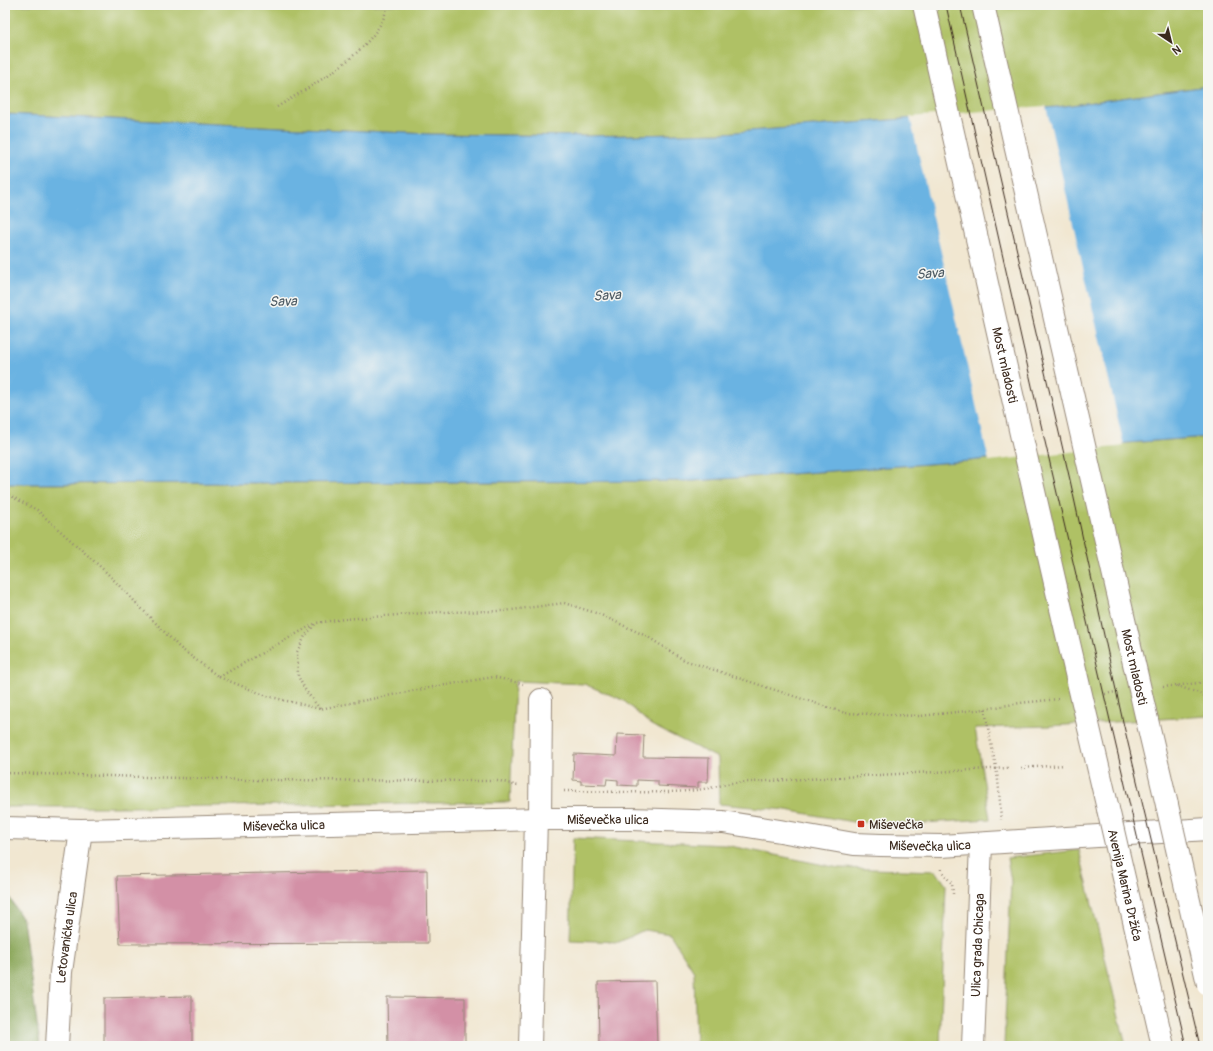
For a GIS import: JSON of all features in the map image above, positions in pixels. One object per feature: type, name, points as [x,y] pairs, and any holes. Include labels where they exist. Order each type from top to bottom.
[{"type":"main road","name":"Most mladosti","points":[[924,5],[1088,724]]},
{"type":"main road","name":"Most mladosti","points":[[983,5],[1208,984]]},
{"type":"main road","points":[[530,1046],[540,791],[541,700]]},
{"type":"main road","name":"Avenija Marina Držića","points":[[1088,724],[1163,1046]]},
{"type":"main road","name":"Miševečka ulica","points":[[5,828],[81,830],[538,819],[631,819],[723,822],[780,830],[854,844],[941,846],[1208,829]]},
{"type":"main road","name":"Letovanićka ulica","points":[[57,1046],[62,972],[81,830]]},
{"type":"main road","name":"Ulica grada Chicaga","points":[[973,1046],[981,844]]},
{"type":"path","points":[[277,107],[328,75],[364,46],[380,24],[388,5]]},
{"type":"path","points":[[5,492],[37,510],[105,571],[180,648],[219,677],[266,696],[320,709],[494,677],[536,687],[541,700]]},
{"type":"path","points":[[219,677],[316,623],[344,619],[423,613],[504,611],[564,603],[599,614],[648,637],[684,660],[845,713],[920,716],[1066,698]]},
{"type":"path","points":[[316,623],[304,636],[297,652],[298,676],[306,691],[320,709]]},
{"type":"path","points":[[1159,687],[1208,682]]},
{"type":"path","points":[[1175,686],[1199,693],[1208,698]]},
{"type":"path","points":[[1105,694],[1120,692]]},
{"type":"path","points":[[985,709],[1000,796],[1001,824]]},
{"type":"path","points":[[1021,768],[1064,765]]},
{"type":"path","points":[[5,773],[249,780],[500,781],[540,791],[628,792],[688,791],[732,783],[1008,768]]},
{"type":"green space","points":[[5,5],[1208,5],[1208,86],[1057,107],[724,133],[586,136],[429,134],[5,114]]},
{"type":"green space","points":[[1208,437],[1208,716],[1050,726],[975,728],[990,819],[924,823],[853,822],[786,810],[719,804],[718,758],[651,725],[623,700],[584,684],[515,681],[510,802],[142,807],[5,807],[5,484],[694,481],[969,461],[1127,443]]},
{"type":"green space","points":[[573,838],[725,845],[839,868],[936,871],[946,885],[940,1046],[696,1046],[694,972],[670,934],[644,930],[619,942],[570,940]]},
{"type":"green space","points":[[1079,850],[1126,1046],[1004,1046],[1011,881],[1007,858]]},
{"type":"green space","points":[[5,890],[23,920],[40,1046],[5,1046]]},
{"type":"water","name":"Sava","points":[[1208,86],[1208,437],[1127,443],[969,461],[694,481],[5,484],[5,114],[429,134],[586,136],[724,133],[1057,107]]},
{"type":"pier","points":[[1046,106],[1124,446],[989,461],[910,117]]},
{"type":"building","points":[[617,734],[644,735],[643,757],[709,758],[708,782],[698,782],[698,788],[658,786],[658,781],[637,780],[637,786],[618,785],[618,780],[607,779],[606,785],[581,784],[581,781],[573,780],[574,754],[616,756]]},
{"type":"building","points":[[427,870],[428,943],[120,944],[117,876]]},
{"type":"building","points":[[655,981],[657,1046],[599,1046],[598,982]]},
{"type":"building","points":[[192,996],[192,1046],[104,1046],[104,998]]},
{"type":"building","points":[[387,997],[465,998],[465,1046],[388,1046]]},
{"type":"tram line","points":[[946,5],[1032,386],[1186,1046]]},
{"type":"tram line","points":[[960,5],[1070,480],[1123,722],[1200,1046]]},
{"type":"place","name":"Miševečka","points":[[861,824]]}]
